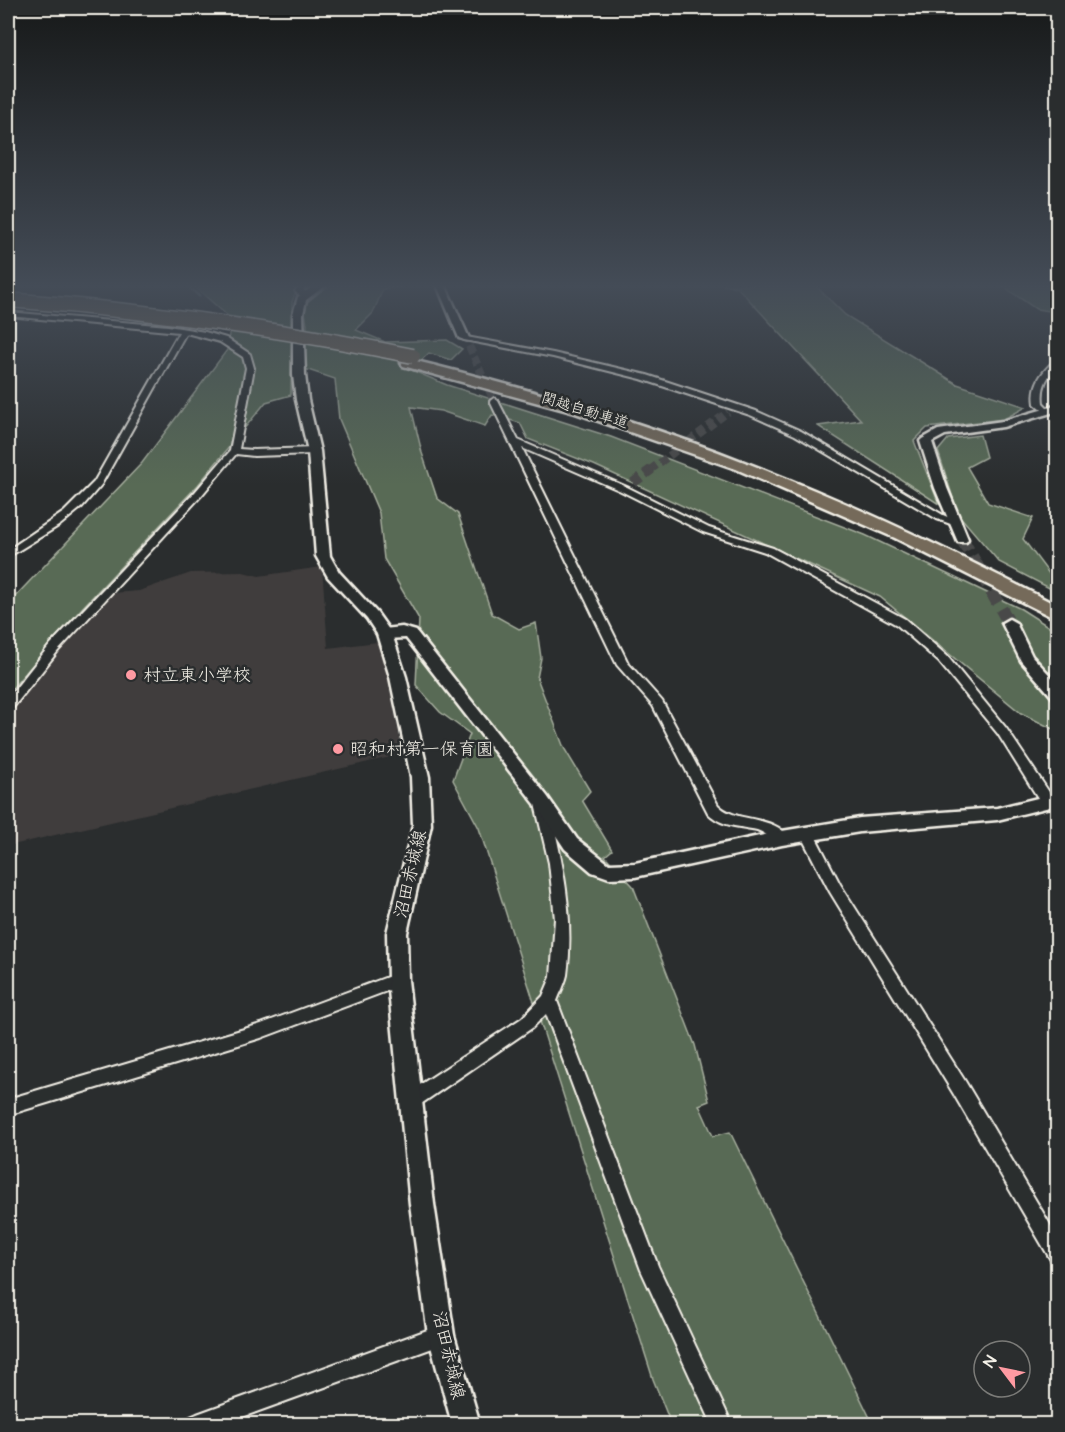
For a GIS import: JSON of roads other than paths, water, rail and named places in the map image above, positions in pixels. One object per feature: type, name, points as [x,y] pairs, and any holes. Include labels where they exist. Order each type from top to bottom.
[{"type":"highway","name":"関越自動車道","points":[[366,352],[410,359],[548,398],[622,421],[702,450],[859,514],[1058,614]]},
{"type":"highway","name":"関越自動車道","points":[[376,352],[556,392],[710,443],[895,519],[1058,600]]},
{"type":"main road","name":"沼田赤城線","points":[[299,352],[299,375],[314,451],[323,556],[333,574],[372,616],[384,634],[398,677],[420,777],[422,825],[397,933],[399,980],[422,1204],[441,1335],[466,1425]]},
{"type":"street","points":[[8,554],[70,514],[83,502],[98,483],[172,352]]},
{"type":"street","points":[[8,706],[54,648],[198,494],[234,451],[249,368],[247,356],[240,352]]},
{"type":"street","points":[[532,352],[644,377],[798,433],[940,517],[956,524]]},
{"type":"street","points":[[1046,410],[1039,404],[1039,383],[1046,371],[1058,362]]},
{"type":"street","points":[[494,401],[623,665],[644,685],[658,704],[713,809],[727,821],[764,828],[782,838]]},
{"type":"street","points":[[962,539],[927,450],[926,441],[945,431],[1000,425],[1058,408]]},
{"type":"street","points":[[384,634],[411,634],[541,800],[571,844],[598,867],[609,871],[635,870],[782,838],[860,825],[997,814],[1053,800],[1002,731],[943,659],[901,622],[769,550],[706,530],[629,486],[512,441]]},
{"type":"street","points":[[234,451],[254,453],[314,451]]},
{"type":"street","points":[[1009,623],[1026,658],[1058,694]]},
{"type":"street","points":[[412,1100],[527,1023],[549,1001],[559,977],[562,919],[556,863],[541,800]]},
{"type":"street","points":[[807,834],[835,888],[959,1088],[1058,1256]]},
{"type":"street","points":[[8,1107],[261,1031],[399,980]]},
{"type":"street","points":[[549,1001],[650,1270],[722,1425]]},
{"type":"street","points":[[197,1425],[441,1335]]},
{"type":"tunnel","points":[[472,352],[494,401]]},
{"type":"tunnel","points":[[650,470],[728,412]]},
{"type":"tunnel","points":[[633,483],[652,469]]},
{"type":"tunnel","points":[[962,539],[1009,623]]},
{"type":"place","name":"村立東小学校","points":[[131,675]]},
{"type":"place","name":"昭和村第一保育園","points":[[338,749]]}]
